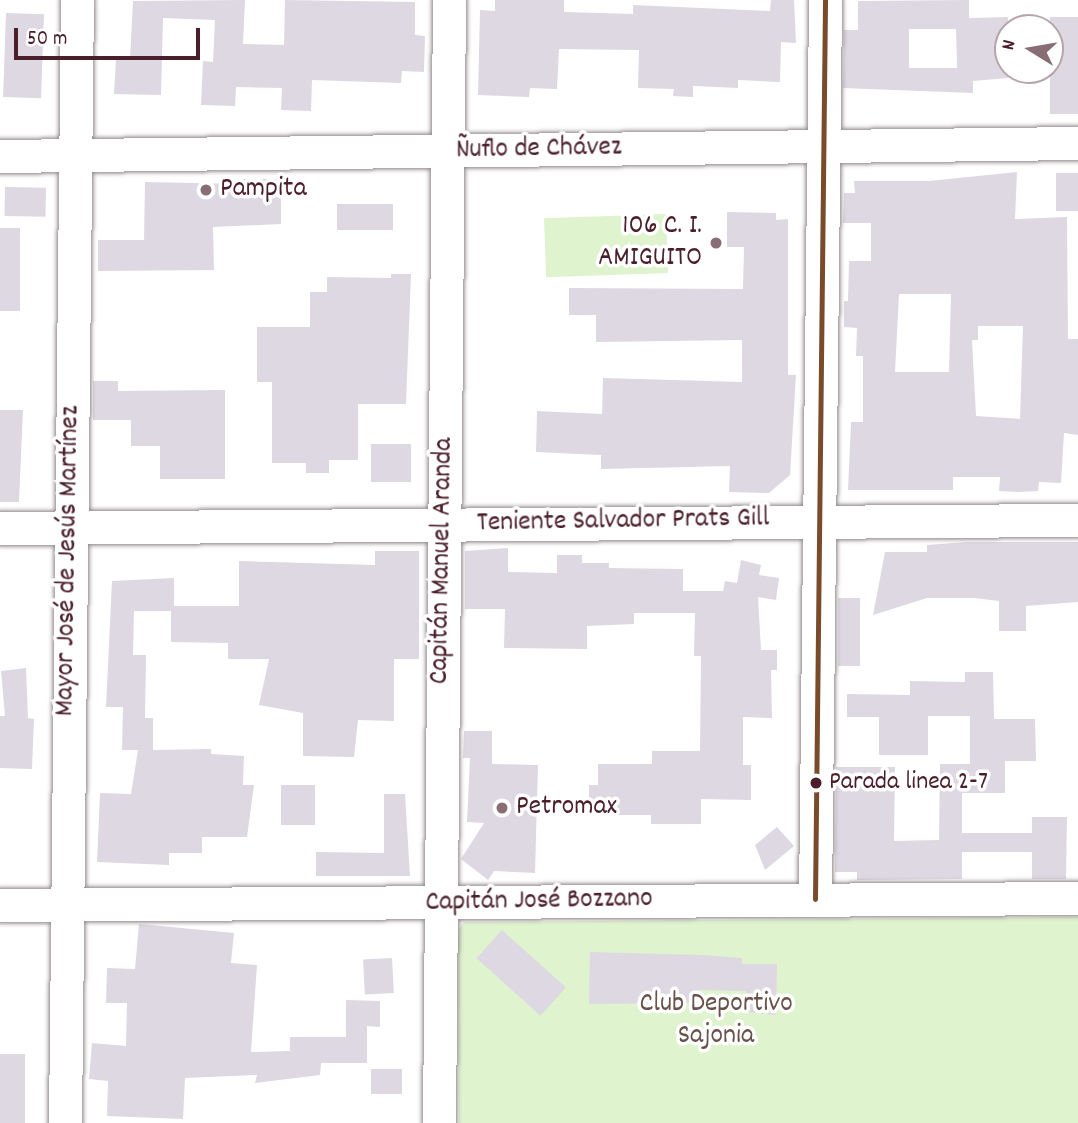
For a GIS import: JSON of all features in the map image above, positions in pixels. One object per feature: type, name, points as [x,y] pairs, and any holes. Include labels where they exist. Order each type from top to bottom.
[{"type":"street","name":"Mayor José de Jesús Martínez","points":[[65,1123],[68,527],[77,0]]},
{"type":"street","name":"Capitán Manuel Aranda","points":[[439,1123],[449,0]]},
{"type":"street","points":[[815,899],[825,0]]},
{"type":"street","name":"Ñuflo de Chávez","points":[[0,156],[1078,142]]},
{"type":"street","name":"Teniente Salvador Prats Gill","points":[[0,528],[819,519],[1078,520]]},
{"type":"street","name":"Capitán José Bozzano","points":[[0,905],[1078,898]]},
{"type":"green space","points":[[666,214],[668,273],[546,277],[544,218]]},
{"type":"green space","name":"Club Deportivo Sajonia","points":[[1078,917],[1078,1123],[459,1123],[458,930],[464,922]]},
{"type":"building","points":[[245,0],[243,44],[284,45],[285,0],[415,2],[415,35],[425,36],[424,72],[402,71],[401,83],[312,80],[311,111],[281,110],[282,88],[236,87],[235,106],[201,105],[203,61],[213,62],[215,20],[163,18],[161,95],[114,94],[116,59],[130,59],[133,1]]},
{"type":"building","points":[[495,0],[564,0],[564,12],[633,14],[633,5],[770,11],[771,0],[794,0],[796,43],[781,42],[780,82],[738,80],[738,88],[693,86],[693,97],[673,96],[674,89],[638,88],[639,50],[559,49],[557,89],[530,88],[529,97],[478,95],[480,10],[495,11]]},
{"type":"building","points":[[969,0],[969,18],[994,17],[994,79],[973,81],[973,93],[843,88],[844,30],[858,30],[858,1]],"holes":[[[909,29],[956,29],[957,68],[909,68]]]},
{"type":"building","points":[[6,13],[44,14],[41,98],[3,97]]},
{"type":"building","points":[[1064,17],[1078,17],[1078,114],[1050,114],[1050,84],[1064,84]]},
{"type":"building","points":[[1017,172],[1015,219],[1067,217],[1068,339],[1078,339],[1078,435],[1064,433],[1061,483],[1039,482],[1038,491],[999,491],[1000,477],[953,477],[953,490],[848,490],[851,422],[863,422],[863,356],[856,356],[857,328],[844,327],[844,301],[848,301],[849,261],[871,261],[871,223],[843,223],[844,193],[855,193],[854,181],[929,181]],"holes":[[[899,294],[951,294],[949,372],[895,372]],[[978,326],[1023,326],[1020,419],[976,416],[972,340],[978,340]]]},
{"type":"building","points":[[1056,173],[1078,173],[1078,211],[1056,211]]},
{"type":"building","points":[[239,179],[281,179],[281,224],[213,227],[214,270],[98,271],[98,240],[144,240],[145,182],[239,184]]},
{"type":"building","points":[[5,187],[46,188],[45,217],[4,216]]},
{"type":"building","points":[[337,204],[393,204],[393,230],[337,230]]},
{"type":"building","points":[[727,212],[776,213],[776,220],[788,219],[788,375],[796,375],[790,475],[769,493],[729,492],[730,466],[601,469],[601,455],[536,452],[537,411],[602,414],[603,378],[742,382],[742,340],[596,342],[596,315],[569,315],[569,288],[743,289],[744,247],[727,247]]},
{"type":"building","points":[[0,228],[20,228],[20,311],[0,311]]},
{"type":"building","points":[[391,274],[411,274],[406,404],[358,404],[358,460],[329,460],[329,473],[306,473],[306,463],[272,463],[272,382],[257,382],[257,327],[310,327],[310,292],[327,292],[327,277],[391,278]]},
{"type":"building","points":[[93,381],[118,381],[118,391],[225,390],[225,479],[160,479],[160,446],[131,446],[131,420],[93,420]]},
{"type":"building","points":[[0,410],[23,410],[19,502],[0,502]]},
{"type":"building","points":[[371,444],[411,444],[411,482],[371,482]]},
{"type":"building","points":[[967,542],[1078,542],[1078,602],[1026,606],[1026,631],[999,631],[999,601],[974,598],[927,598],[873,615],[885,552],[927,552],[927,545]]},
{"type":"building","points":[[508,548],[508,572],[557,573],[557,555],[582,555],[582,563],[609,563],[609,568],[683,569],[683,591],[723,591],[725,581],[737,583],[741,560],[761,565],[759,575],[779,578],[776,600],[758,597],[761,650],[777,650],[777,670],[771,670],[772,718],[743,717],[743,765],[751,765],[751,800],[701,799],[701,824],[651,824],[651,815],[589,815],[589,785],[598,785],[598,764],[652,764],[652,751],[700,751],[701,656],[694,656],[695,613],[634,613],[634,624],[587,626],[587,649],[504,648],[505,609],[465,609],[465,551]]},
{"type":"building","points":[[375,551],[419,551],[419,659],[394,659],[394,721],[358,720],[354,757],[303,756],[303,713],[259,705],[269,659],[228,659],[228,643],[171,642],[171,611],[134,611],[133,655],[146,655],[145,718],[153,718],[153,750],[211,749],[211,754],[244,756],[243,785],[254,785],[247,837],[202,837],[202,853],[169,853],[169,865],[97,862],[100,793],[131,794],[138,750],[122,750],[123,707],[106,707],[112,581],[174,578],[174,606],[239,606],[239,561],[375,565]]},
{"type":"building","points":[[838,598],[860,598],[860,666],[838,666]]},
{"type":"building","points":[[26,668],[28,718],[34,719],[32,769],[0,768],[0,716],[5,716],[1,671]]},
{"type":"building","points":[[965,672],[993,672],[994,719],[1035,719],[1036,761],[1005,761],[1005,793],[962,793],[962,833],[1032,833],[1032,817],[1067,817],[1066,879],[1032,879],[1032,852],[962,852],[962,879],[857,880],[857,872],[835,872],[836,767],[895,767],[894,841],[939,840],[940,764],[970,764],[970,716],[928,716],[928,755],[879,755],[879,717],[847,717],[847,694],[910,695],[910,681],[965,682]]},
{"type":"building","points":[[464,731],[492,731],[492,764],[538,765],[535,873],[494,871],[488,880],[461,859],[484,823],[467,822],[470,758],[463,758]]},
{"type":"building","points":[[281,785],[315,785],[315,825],[281,825]]},
{"type":"building","points":[[384,794],[405,794],[410,876],[316,876],[316,852],[384,853]]},
{"type":"building","points":[[777,827],[794,846],[765,870],[755,845]]},
{"type":"building","points":[[139,924],[234,933],[231,963],[257,965],[251,1052],[290,1051],[290,1037],[346,1037],[346,1000],[380,1001],[380,1027],[367,1026],[367,1063],[321,1063],[320,1075],[255,1083],[257,1075],[185,1078],[183,1119],[107,1116],[108,1081],[89,1079],[92,1043],[126,1046],[127,1003],[106,1003],[107,968],[135,969]]},
{"type":"building","points":[[502,930],[566,988],[540,1016],[477,958]]},
{"type":"building","points":[[590,952],[700,955],[742,958],[742,964],[777,964],[776,1015],[746,1012],[746,991],[699,990],[698,1003],[589,1004]]},
{"type":"building","points":[[392,958],[394,993],[365,994],[363,960]]},
{"type":"building","points":[[0,1054],[25,1054],[25,1123],[0,1123]]},
{"type":"building","points":[[371,1069],[402,1069],[402,1094],[371,1094]]},
{"type":"transit line","points":[[815,899],[825,0]]},
{"type":"place","name":"Pampita","points":[[206,190]]},
{"type":"place","name":"106 C. I. AMIGUITO","points":[[716,243]]},
{"type":"place","name":"Parada linea 2-7","points":[[816,783]]},
{"type":"place","name":"Petromax","points":[[502,808]]}]
